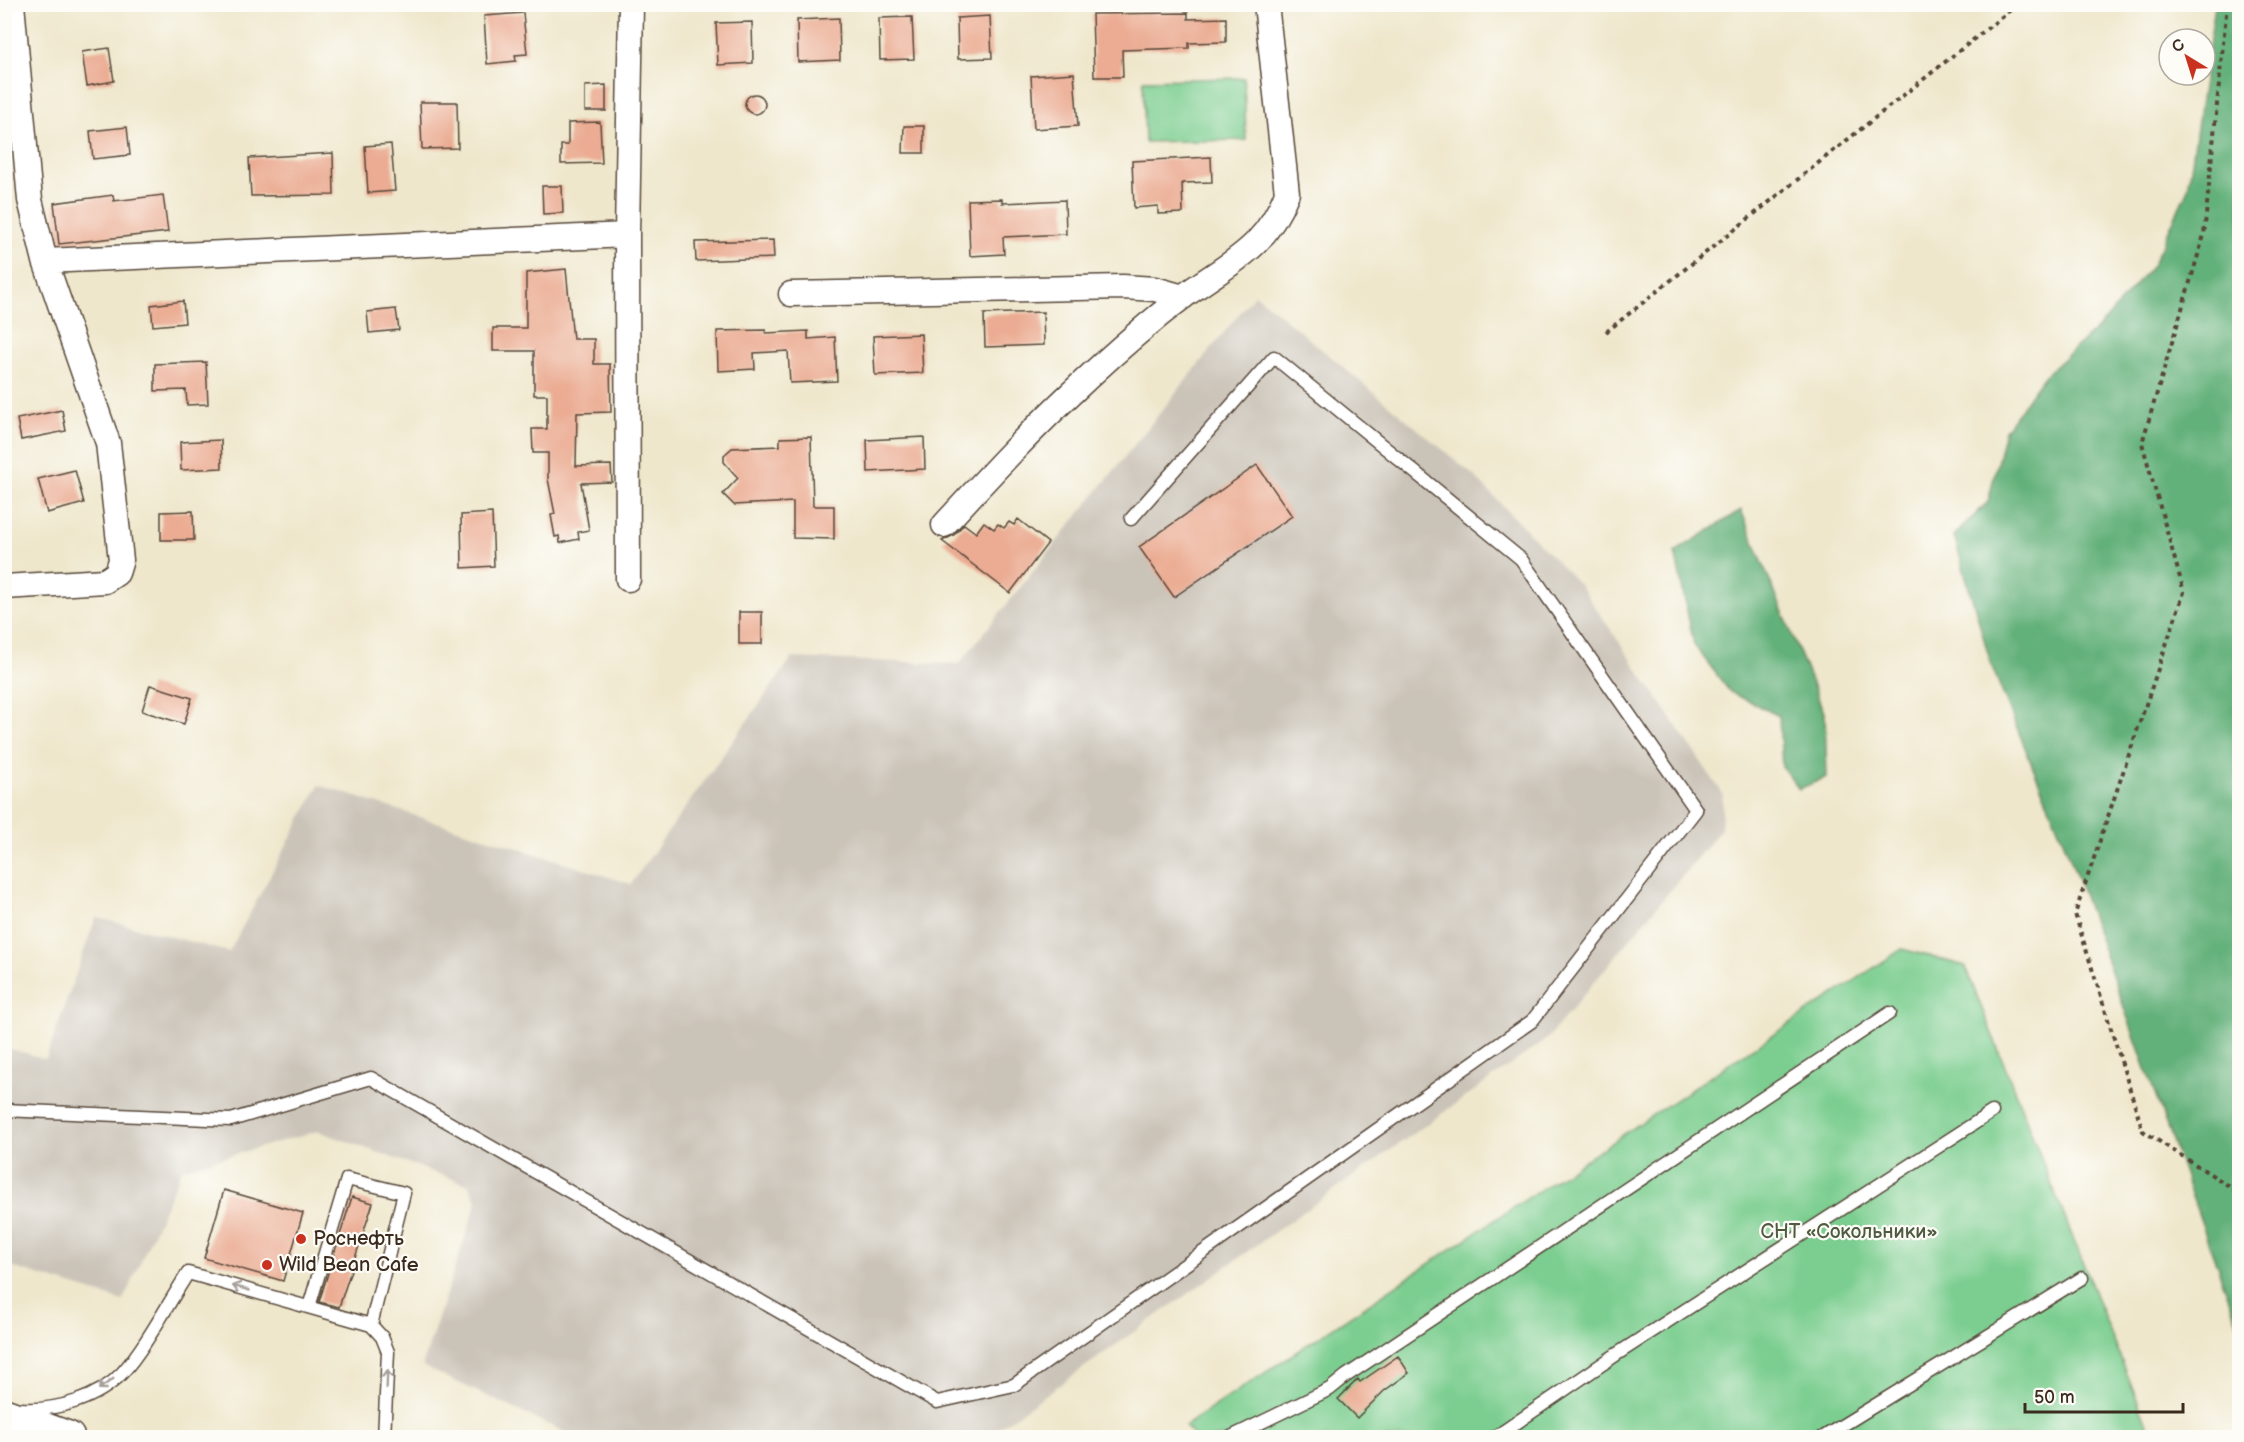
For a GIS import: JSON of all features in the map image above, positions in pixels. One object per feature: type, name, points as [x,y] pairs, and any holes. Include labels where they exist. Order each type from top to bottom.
[{"type":"highway","points":[[4,1415],[68,1437]]},
{"type":"street","points":[[4,587],[105,581],[117,573],[121,560],[108,443],[45,261],[30,200],[12,4]]},
{"type":"street","points":[[628,579],[627,235],[631,4]]},
{"type":"street","points":[[944,525],[1009,453],[1081,384],[1184,297],[1225,269],[1263,238],[1279,216],[1287,193],[1266,4]]},
{"type":"street","points":[[45,261],[627,235]]},
{"type":"street","points":[[791,294],[1123,287],[1155,289],[1184,297]]},
{"type":"lane","points":[[4,1110],[231,1120],[371,1078],[937,1402],[1014,1385],[1532,1021],[1696,810],[1521,559],[1274,357],[1131,519]]},
{"type":"lane","points":[[1229,1437],[1330,1389],[1890,1013]]},
{"type":"lane","points":[[1494,1437],[1617,1354],[1992,1112]]},
{"type":"lane","points":[[309,1307],[347,1179],[404,1193],[371,1325]]},
{"type":"lane","points":[[4,1407],[34,1409],[65,1406],[95,1392],[121,1374],[188,1273],[371,1325],[382,1337],[388,1352],[384,1437]]},
{"type":"lane","points":[[1822,1437],[2082,1278]]},
{"type":"path","points":[[1606,332],[2018,4]]},
{"type":"path","points":[[2227,4],[2204,235],[2142,443],[2184,592],[2075,914],[2143,1131],[2240,1193]]},
{"type":"shaded area","points":[[1255,294],[1472,474],[1580,585],[1723,794],[1721,829],[1547,1039],[986,1437],[575,1437],[422,1366],[477,1201],[469,1185],[318,1131],[182,1169],[123,1301],[5,1265],[4,1047],[46,1059],[96,917],[229,952],[319,785],[631,884],[792,658],[959,664]]},
{"type":"green space","points":[[2215,5],[2240,5],[2239,1327],[2069,855],[1992,667],[1954,536],[1988,502],[2005,430],[2044,376],[2101,325],[2153,264],[2188,189],[2203,87],[2217,87],[2217,27],[2212,27]]},
{"type":"green space","points":[[1244,78],[1246,140],[1145,142],[1143,80]]},
{"type":"green space","points":[[1741,510],[1825,715],[1827,777],[1799,789],[1782,767],[1779,716],[1730,692],[1694,645],[1675,552]]},
{"type":"green space","name":"СНТ «Сокольники»","points":[[1902,949],[1965,966],[2152,1437],[1195,1438],[1185,1426]]},
{"type":"building","points":[[523,13],[527,54],[515,55],[516,61],[487,64],[484,16]]},
{"type":"building","points":[[1188,13],[1188,19],[1226,18],[1226,42],[1189,43],[1189,48],[1122,50],[1123,77],[1094,77],[1092,14]]},
{"type":"building","points":[[990,16],[992,58],[958,59],[957,18]]},
{"type":"building","points":[[912,17],[914,59],[880,60],[879,18]]},
{"type":"building","points":[[839,18],[840,60],[798,62],[797,20]]},
{"type":"building","points":[[752,22],[753,63],[718,65],[716,23]]},
{"type":"building","points":[[109,48],[114,81],[87,86],[82,52]]},
{"type":"building","points":[[1074,73],[1078,126],[1034,129],[1031,76]]},
{"type":"building","points":[[606,85],[606,111],[585,111],[585,86]]},
{"type":"building","points":[[755,94],[762,97],[765,104],[762,111],[755,114],[748,111],[745,104],[748,97]]},
{"type":"building","points":[[420,102],[457,102],[458,148],[422,149]]},
{"type":"building","points":[[600,122],[602,163],[561,164],[561,145],[568,145],[568,123]]},
{"type":"building","points":[[904,126],[924,126],[924,153],[903,153]]},
{"type":"building","points":[[127,127],[130,155],[93,159],[90,131]]},
{"type":"building","points":[[391,144],[395,191],[368,193],[365,146]]},
{"type":"building","points":[[333,153],[334,195],[251,196],[249,158]]},
{"type":"building","points":[[1211,157],[1212,182],[1182,183],[1183,213],[1158,214],[1158,206],[1134,208],[1132,161]]},
{"type":"building","points":[[542,186],[562,186],[563,213],[543,214]]},
{"type":"building","points":[[113,195],[114,201],[163,195],[168,232],[59,244],[54,203]]},
{"type":"building","points":[[1002,199],[1002,203],[1065,200],[1066,234],[1003,237],[1004,254],[970,256],[968,200]]},
{"type":"building","points":[[773,240],[774,258],[696,261],[695,242]]},
{"type":"building","points":[[566,269],[573,339],[594,339],[594,364],[610,364],[611,412],[577,413],[576,466],[611,465],[612,482],[581,483],[589,530],[578,532],[579,539],[560,543],[559,536],[555,537],[551,515],[555,514],[548,479],[548,453],[533,453],[532,429],[547,429],[547,395],[534,395],[534,351],[493,351],[493,328],[526,328],[526,273]]},
{"type":"building","points":[[183,301],[185,323],[153,326],[151,305]]},
{"type":"building","points":[[396,309],[399,330],[369,333],[367,312]]},
{"type":"building","points":[[1043,312],[1044,345],[985,347],[984,314]]},
{"type":"building","points":[[766,330],[766,333],[808,331],[808,339],[835,337],[837,381],[790,383],[788,351],[754,353],[755,369],[718,371],[717,331]]},
{"type":"building","points":[[921,334],[923,373],[875,375],[873,336]]},
{"type":"building","points":[[206,362],[208,404],[187,405],[186,390],[155,391],[155,364]]},
{"type":"building","points":[[62,410],[66,431],[21,440],[17,419]]},
{"type":"building","points":[[811,437],[813,506],[834,506],[834,539],[793,538],[793,502],[734,505],[723,494],[738,478],[724,462],[724,455],[732,448],[780,446],[780,438]]},
{"type":"building","points":[[924,437],[925,469],[868,472],[867,440]]},
{"type":"building","points":[[221,440],[222,468],[181,470],[180,442]]},
{"type":"building","points":[[1257,465],[1292,516],[1174,597],[1139,547]]},
{"type":"building","points":[[75,470],[84,503],[47,513],[38,479]]},
{"type":"building","points":[[193,511],[194,540],[161,540],[161,512]]},
{"type":"building","points":[[492,513],[494,566],[462,568],[461,515]]},
{"type":"building","points":[[1018,519],[1048,543],[1010,593],[942,541],[954,535],[964,524],[976,533],[984,522],[994,529],[998,524],[1004,528],[1009,522],[1014,525]]},
{"type":"building","points":[[739,612],[762,612],[762,644],[739,644]]},
{"type":"building","points":[[150,685],[192,698],[184,724],[142,711]]},
{"type":"building","points":[[224,1190],[303,1213],[283,1281],[204,1258]]},
{"type":"building","points":[[352,1197],[373,1203],[339,1307],[319,1302]]},
{"type":"building","points":[[1398,1356],[1409,1373],[1384,1391],[1357,1418],[1338,1399],[1358,1379],[1360,1382]]},
{"type":"place","name":"Роснефть","points":[[301,1239]]},
{"type":"place","name":"Wild Bean Cafe","points":[[267,1265]]}]
